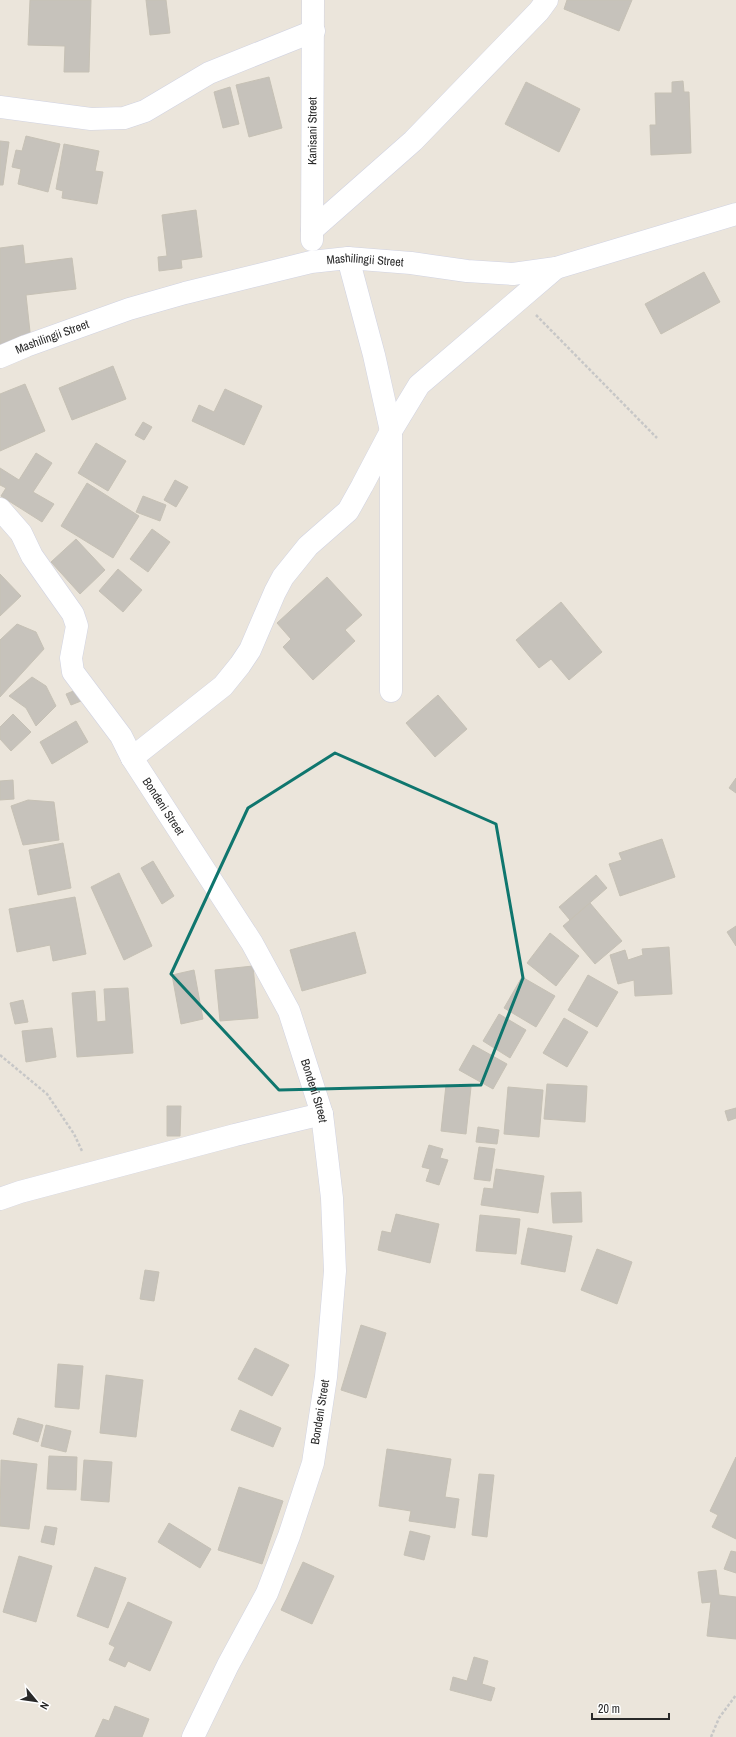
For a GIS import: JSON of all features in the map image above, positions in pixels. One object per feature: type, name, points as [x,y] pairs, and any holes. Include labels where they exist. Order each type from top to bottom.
[{"type":"street","name":"Kanisani Street","points":[[311,262],[314,31],[313,0]]},
{"type":"street","points":[[312,230],[413,141],[529,22],[547,0]]},
{"type":"street","points":[[0,107],[91,119],[124,118],[145,111],[209,73],[314,31]]},
{"type":"street","name":"Mashilingii Street","points":[[0,357],[26,346],[129,309],[185,292],[311,262],[348,258],[411,262],[467,271],[514,274],[556,268],[736,214]]},
{"type":"street","points":[[348,258],[374,355],[390,431],[391,691]]},
{"type":"street","points":[[132,758],[192,712],[228,681],[250,650],[283,577],[308,546],[348,511],[390,431],[419,385],[556,268]]},
{"type":"street","name":"Bondeni Street","points":[[0,509],[20,533],[32,556],[73,614],[77,626],[71,658],[73,672],[121,736],[132,758],[252,943],[289,1011],[322,1114],[332,1198],[335,1271],[326,1377],[313,1463],[289,1536],[267,1593],[228,1666],[193,1737]]},
{"type":"street","points":[[0,1199],[20,1192],[322,1114]]},
{"type":"path","points":[[520,299],[657,438]]},
{"type":"path","points":[[0,1055],[47,1094],[74,1134],[94,1173]]},
{"type":"path","points":[[711,1737],[718,1718],[736,1695]]},
{"type":"highlighted area","points":[[335,753],[496,824],[523,978],[481,1085],[279,1090],[171,974],[248,808]]},
{"type":"building","points":[[30,0],[91,0],[89,72],[64,72],[65,46],[28,45]]},
{"type":"building","points":[[146,0],[166,0],[170,33],[150,35]]},
{"type":"building","points":[[567,0],[632,0],[619,31],[564,9]]},
{"type":"building","points":[[269,77],[282,128],[249,137],[236,85]]},
{"type":"building","points":[[683,81],[684,92],[689,92],[691,153],[651,155],[650,125],[656,125],[655,93],[672,93],[672,82]]},
{"type":"building","points":[[526,82],[580,109],[559,152],[505,124]]},
{"type":"building","points":[[230,87],[239,124],[223,128],[214,92]]},
{"type":"building","points":[[26,136],[60,144],[48,192],[18,184],[21,169],[12,167],[16,150],[22,151]]},
{"type":"building","points":[[0,141],[9,142],[3,185],[0,185]]},
{"type":"building","points":[[64,144],[99,151],[95,171],[103,172],[97,204],[62,198],[63,191],[56,189]]},
{"type":"building","points":[[196,210],[202,257],[181,260],[182,268],[159,271],[158,257],[167,256],[162,215]]},
{"type":"building","points":[[23,245],[25,264],[72,258],[76,289],[26,295],[31,341],[0,345],[0,248]]},
{"type":"building","points":[[704,272],[720,302],[661,334],[645,304]]},
{"type":"building","points":[[113,366],[126,399],[72,420],[59,388]]},
{"type":"building","points":[[25,384],[45,431],[0,451],[0,394]]},
{"type":"building","points":[[225,389],[262,406],[244,445],[192,421],[199,405],[214,412]]},
{"type":"building","points":[[143,422],[152,427],[144,440],[135,435]]},
{"type":"building","points":[[96,443],[126,461],[108,491],[78,473]]},
{"type":"building","points":[[36,453],[52,463],[33,492],[54,504],[42,522],[1,496],[6,488],[0,485],[0,468],[19,480]]},
{"type":"building","points":[[175,480],[188,487],[176,507],[164,500]]},
{"type":"building","points":[[87,483],[139,516],[113,558],[61,526]]},
{"type":"building","points":[[143,496],[166,505],[160,521],[136,512]]},
{"type":"building","points":[[152,529],[170,542],[148,572],[130,559]]},
{"type":"building","points":[[76,539],[105,570],[80,594],[51,562]]},
{"type":"building","points":[[118,569],[142,590],[123,612],[99,591]]},
{"type":"building","points":[[0,574],[21,596],[0,616]]},
{"type":"building","points":[[327,577],[362,615],[345,630],[355,641],[313,680],[283,647],[291,639],[277,623]]},
{"type":"building","points":[[561,602],[602,652],[569,680],[551,659],[539,668],[516,640]]},
{"type":"building","points":[[17,624],[36,632],[44,649],[0,697],[0,640]]},
{"type":"building","points":[[32,677],[46,686],[56,706],[36,726],[26,708],[9,696]]},
{"type":"building","points":[[76,690],[81,701],[71,705],[66,694]]},
{"type":"building","points":[[438,695],[467,729],[435,757],[406,723]]},
{"type":"building","points":[[13,714],[31,732],[11,751],[0,739],[0,727]]},
{"type":"building","points":[[76,721],[88,742],[52,764],[40,742]]},
{"type":"building","points":[[736,778],[736,793],[729,788]]},
{"type":"building","points":[[13,780],[14,799],[0,800],[0,781]]},
{"type":"building","points":[[28,800],[54,802],[59,840],[23,845],[11,806]]},
{"type":"building","points":[[662,839],[675,877],[620,896],[609,864],[622,860],[619,853]]},
{"type":"building","points":[[63,843],[71,888],[38,895],[29,850]]},
{"type":"building","points":[[153,861],[174,896],[162,904],[141,868]]},
{"type":"building","points":[[119,873],[152,946],[124,960],[91,887]]},
{"type":"building","points":[[596,875],[607,888],[570,920],[559,907]]},
{"type":"building","points":[[75,897],[86,954],[53,961],[50,945],[17,952],[9,909]]},
{"type":"building","points":[[590,903],[622,941],[595,964],[563,926]]},
{"type":"building","points":[[736,926],[736,946],[727,932]]},
{"type":"building","points":[[355,932],[366,973],[302,991],[290,950]]},
{"type":"building","points":[[550,933],[579,956],[556,986],[527,963]]},
{"type":"building","points":[[669,947],[672,994],[635,996],[634,980],[618,984],[610,955],[625,950],[628,960],[643,955],[642,949]]},
{"type":"building","points":[[253,966],[258,1018],[220,1021],[215,970]]},
{"type":"building","points":[[194,970],[203,1019],[181,1024],[172,975]]},
{"type":"building","points":[[588,975],[618,992],[597,1027],[568,1010]]},
{"type":"building","points":[[522,977],[555,996],[536,1027],[504,1008]]},
{"type":"building","points":[[128,988],[133,1053],[77,1057],[72,993],[95,991],[97,1022],[106,1021],[104,989]]},
{"type":"building","points":[[23,1000],[28,1022],[15,1024],[10,1003]]},
{"type":"building","points":[[499,1014],[526,1030],[510,1058],[483,1041]]},
{"type":"building","points":[[564,1018],[588,1032],[567,1067],[543,1053]]},
{"type":"building","points":[[52,1028],[56,1057],[26,1062],[22,1031]]},
{"type":"building","points":[[473,1045],[507,1064],[493,1089],[459,1070]]},
{"type":"building","points":[[547,1084],[587,1086],[585,1122],[544,1119]]},
{"type":"building","points":[[446,1085],[471,1087],[466,1134],[441,1131]]},
{"type":"building","points":[[508,1087],[543,1090],[539,1137],[504,1134]]},
{"type":"building","points":[[167,1106],[181,1106],[180,1136],[167,1136]]},
{"type":"building","points":[[736,1108],[736,1118],[728,1121],[725,1111]]},
{"type":"building","points":[[478,1127],[499,1130],[497,1144],[476,1142]]},
{"type":"building","points":[[429,1145],[443,1149],[440,1158],[448,1160],[439,1185],[426,1181],[430,1169],[422,1167]]},
{"type":"building","points":[[479,1147],[495,1149],[490,1181],[474,1179]]},
{"type":"building","points":[[496,1169],[544,1176],[538,1213],[481,1205],[484,1188],[493,1189]]},
{"type":"building","points":[[581,1192],[582,1222],[553,1223],[551,1193]]},
{"type":"building","points":[[396,1214],[439,1224],[430,1263],[378,1250],[382,1231],[391,1233]]},
{"type":"building","points":[[480,1215],[520,1219],[516,1254],[476,1251]]},
{"type":"building","points":[[528,1228],[572,1236],[565,1272],[521,1264]]},
{"type":"building","points":[[597,1249],[632,1262],[617,1304],[581,1290]]},
{"type":"building","points":[[145,1270],[159,1272],[154,1301],[140,1299]]},
{"type":"building","points":[[361,1325],[386,1333],[366,1398],[341,1390]]},
{"type":"building","points":[[255,1348],[289,1365],[272,1396],[238,1379]]},
{"type":"building","points":[[58,1364],[83,1366],[79,1409],[55,1407]]},
{"type":"building","points":[[106,1375],[143,1380],[136,1437],[100,1433]]},
{"type":"building","points":[[240,1410],[281,1428],[273,1447],[231,1430]]},
{"type":"building","points":[[18,1418],[43,1425],[38,1442],[13,1434]]},
{"type":"building","points":[[46,1425],[71,1431],[66,1452],[41,1446]]},
{"type":"building","points":[[387,1449],[451,1459],[445,1497],[459,1499],[455,1528],[409,1521],[411,1511],[379,1506]]},
{"type":"building","points":[[49,1456],[77,1457],[76,1490],[47,1489]]},
{"type":"building","points":[[736,1457],[736,1539],[712,1527],[718,1515],[710,1511]]},
{"type":"building","points":[[1,1460],[37,1464],[29,1529],[0,1526]]},
{"type":"building","points":[[84,1460],[112,1462],[109,1502],[81,1500]]},
{"type":"building","points":[[479,1474],[494,1475],[487,1537],[472,1535]]},
{"type":"building","points":[[239,1487],[283,1501],[262,1564],[218,1550]]},
{"type":"building","points":[[169,1523],[211,1549],[200,1568],[158,1542]]},
{"type":"building","points":[[45,1526],[57,1528],[54,1545],[41,1542]]},
{"type":"building","points":[[410,1531],[430,1536],[424,1560],[404,1555]]},
{"type":"building","points":[[731,1551],[736,1552],[736,1573],[724,1569]]},
{"type":"building","points":[[19,1556],[52,1566],[36,1622],[3,1612]]},
{"type":"building","points":[[303,1562],[334,1576],[312,1624],[281,1610]]},
{"type":"building","points":[[95,1567],[126,1578],[108,1628],[77,1616]]},
{"type":"building","points":[[716,1570],[719,1595],[736,1597],[736,1639],[707,1636],[711,1602],[702,1603],[698,1572]]},
{"type":"building","points":[[128,1602],[172,1622],[150,1671],[128,1661],[125,1667],[109,1660],[115,1647],[109,1644]]},
{"type":"building","points":[[474,1657],[488,1661],[482,1684],[495,1688],[491,1701],[450,1690],[453,1677],[467,1681]]},
{"type":"building","points":[[115,1706],[149,1719],[142,1737],[95,1737],[103,1719],[109,1721]]}]
